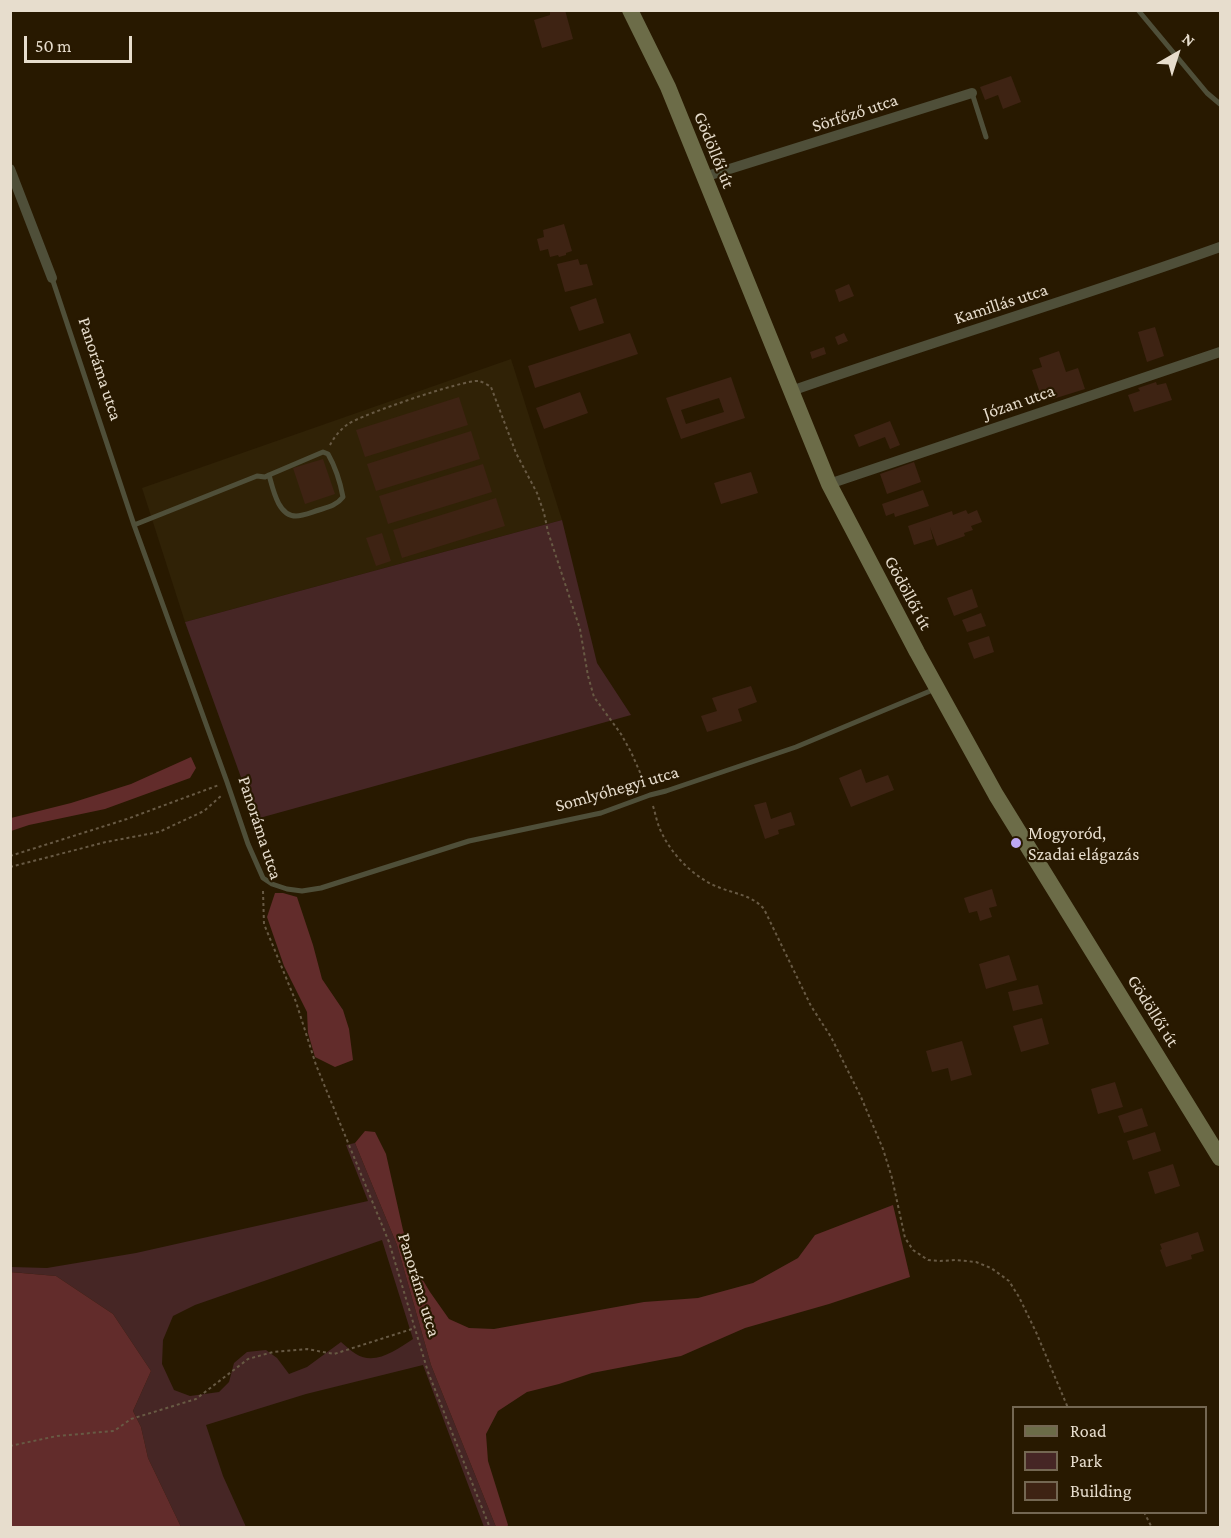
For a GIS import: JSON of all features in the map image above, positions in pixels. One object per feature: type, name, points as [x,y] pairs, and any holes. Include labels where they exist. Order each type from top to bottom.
[{"type":"main road","name":"Gödöllői út","points":[[630,10],[668,87],[829,484],[996,795],[1221,1158]]},
{"type":"street","name":"Sörfőző utca","points":[[704,177],[972,93]]},
{"type":"street","name":"Panoráma utca","points":[[10,170],[52,278]]},
{"type":"street","name":"Kamillás utca","points":[[791,391],[1221,247]]},
{"type":"street","name":"Józan utca","points":[[829,484],[1221,352]]},
{"type":"lane","points":[[1138,10],[1207,93],[1221,104]]},
{"type":"lane","name":"Sörfőző utca","points":[[972,93],[986,137]]},
{"type":"lane","name":"Panoráma utca","points":[[52,278],[134,525],[248,844],[263,878]]},
{"type":"lane","points":[[134,525],[256,476],[265,477],[268,475],[323,452],[328,454],[336,470],[343,497],[338,504],[327,508],[297,516],[289,515],[275,497],[268,475]]},
{"type":"lane","name":"Somlyóhegyi utca","points":[[263,878],[287,889],[302,891],[321,888],[469,841],[601,813],[796,747],[937,688]]},
{"type":"path","points":[[326,453],[332,440],[355,420],[400,403],[472,381],[481,381],[491,387],[516,453],[537,493],[544,513],[548,532],[580,629],[594,697],[626,743],[650,795],[658,825],[666,840],[680,860],[700,877],[715,886],[748,896],[764,909],[811,1006],[831,1037],[861,1097],[883,1149],[905,1238],[914,1250],[928,1260],[976,1262],[991,1268],[1009,1281],[1036,1332],[1068,1406]]},
{"type":"path","points":[[10,856],[127,819],[227,782]]},
{"type":"path","points":[[10,867],[106,842],[159,832],[204,811],[230,791]]},
{"type":"path","name":"Panoráma utca","points":[[263,878],[264,924],[296,1002],[316,1065],[389,1242],[428,1371],[490,1527]]},
{"type":"path","points":[[10,1446],[57,1436],[114,1431],[131,1419],[196,1399],[248,1359],[273,1352],[308,1349],[334,1354],[415,1328]]},
{"type":"shaded area","points":[[511,359],[562,520],[185,622],[142,488]]},
{"type":"shaded area","points":[[191,757],[196,768],[190,778],[105,809],[11,831],[11,818],[71,803],[131,784]]},
{"type":"shaded area","points":[[275,893],[297,897],[322,979],[343,1010],[349,1029],[353,1060],[335,1067],[315,1057],[308,1033],[307,1012],[284,966],[267,917]]},
{"type":"shaded area","points":[[365,1131],[375,1132],[386,1154],[403,1230],[415,1267],[449,1319],[469,1328],[494,1329],[644,1302],[698,1298],[753,1283],[798,1258],[815,1235],[893,1205],[910,1277],[829,1304],[745,1328],[681,1356],[592,1373],[527,1392],[498,1411],[486,1434],[488,1461],[508,1525],[507,1527],[496,1527],[431,1365],[397,1245],[355,1143]]},
{"type":"shaded area","points":[[10,1272],[56,1276],[113,1314],[151,1371],[133,1411],[141,1427],[148,1458],[181,1527],[11,1527]]},
{"type":"green space","points":[[562,520],[597,663],[631,715],[256,819],[185,622]]},
{"type":"green space","points":[[355,1143],[397,1245],[431,1365],[496,1527],[484,1527],[423,1365],[306,1394],[206,1425],[223,1476],[246,1527],[181,1527],[148,1458],[141,1427],[133,1411],[151,1371],[113,1314],[56,1276],[11,1272],[11,1267],[47,1268],[136,1253],[368,1201],[346,1145]],"holes":[[[382,1240],[413,1339],[385,1355],[371,1358],[356,1354],[341,1342],[307,1367],[289,1374],[277,1358],[266,1350],[247,1352],[234,1363],[229,1382],[219,1392],[190,1396],[174,1390],[162,1364],[163,1340],[173,1316],[195,1305]]]},
{"type":"building","points":[[565,10],[573,39],[542,48],[534,20],[550,15],[550,12]]},
{"type":"building","points":[[1011,76],[1021,102],[1003,109],[998,95],[985,100],[980,87]]},
{"type":"building","points":[[564,224],[572,251],[559,257],[558,255],[550,257],[548,249],[540,251],[537,239],[544,237],[543,230]]},
{"type":"building","points":[[578,259],[580,265],[587,264],[593,285],[565,292],[557,264]]},
{"type":"building","points":[[849,284],[854,296],[839,302],[835,290]]},
{"type":"building","points":[[596,298],[604,323],[579,331],[570,307]]},
{"type":"building","points":[[1155,327],[1164,356],[1147,362],[1138,332]]},
{"type":"building","points":[[630,333],[638,354],[535,388],[528,366]]},
{"type":"building","points":[[844,333],[848,341],[838,345],[835,337]]},
{"type":"building","points":[[824,347],[826,354],[812,359],[810,352]]},
{"type":"building","points":[[1059,351],[1066,372],[1078,368],[1085,389],[1053,399],[1050,390],[1040,393],[1032,370],[1042,367],[1039,358]]},
{"type":"building","points":[[731,377],[745,418],[681,439],[666,398]],"holes":[[[719,398],[724,412],[686,424],[681,410]]]},
{"type":"building","points":[[1156,382],[1157,385],[1166,383],[1172,400],[1134,412],[1128,395],[1140,391],[1138,388]]},
{"type":"building","points":[[580,392],[588,413],[544,429],[536,408]]},
{"type":"building","points":[[459,397],[468,425],[365,457],[356,430]]},
{"type":"building","points":[[890,421],[900,445],[890,449],[885,437],[859,447],[854,435]]},
{"type":"building","points":[[471,431],[480,459],[376,491],[367,464]]},
{"type":"building","points":[[323,459],[335,494],[305,504],[293,468]]},
{"type":"building","points":[[914,462],[921,482],[887,494],[880,474]]},
{"type":"building","points":[[483,464],[492,492],[388,524],[379,496]]},
{"type":"building","points":[[751,472],[758,493],[721,504],[714,483]]},
{"type":"building","points":[[923,490],[929,506],[895,517],[894,513],[886,516],[882,504]]},
{"type":"building","points":[[496,498],[505,526],[402,558],[393,530]]},
{"type":"building","points":[[966,510],[968,514],[977,510],[982,522],[971,526],[973,530],[964,533],[965,536],[937,546],[930,527],[933,539],[914,545],[908,526],[952,511],[953,515]]},
{"type":"building","points":[[382,533],[391,561],[376,566],[366,538]]},
{"type":"building","points":[[972,589],[978,607],[954,616],[947,598]]},
{"type":"building","points":[[981,613],[986,626],[967,632],[962,620]]},
{"type":"building","points":[[989,636],[994,652],[974,659],[968,643]]},
{"type":"building","points":[[751,686],[757,702],[738,709],[742,721],[707,732],[701,716],[717,711],[712,698]]},
{"type":"building","points":[[861,769],[866,783],[888,775],[894,790],[851,807],[839,778]]},
{"type":"building","points":[[766,802],[771,819],[791,812],[795,825],[778,830],[779,834],[765,839],[754,805]]},
{"type":"building","points":[[992,889],[997,906],[989,908],[992,917],[980,921],[977,911],[969,913],[964,898]]},
{"type":"building","points":[[1009,955],[1017,980],[986,989],[979,964]]},
{"type":"building","points":[[1038,985],[1043,1004],[1013,1011],[1008,992]]},
{"type":"building","points":[[1042,1018],[1049,1044],[1021,1052],[1013,1026]]},
{"type":"building","points":[[962,1041],[972,1075],[951,1081],[948,1068],[932,1072],[926,1051]]},
{"type":"building","points":[[1115,1082],[1123,1107],[1098,1114],[1091,1089]]},
{"type":"building","points":[[1142,1108],[1148,1126],[1124,1133],[1118,1116]]},
{"type":"building","points":[[1155,1132],[1161,1151],[1133,1160],[1127,1141]]},
{"type":"building","points":[[1173,1164],[1180,1186],[1155,1194],[1148,1172]]},
{"type":"building","points":[[1198,1232],[1204,1251],[1191,1255],[1192,1259],[1166,1267],[1160,1244]]},
{"type":"place","name":"Mogyoród, Szadai elágazás","points":[[1016,843]]}]
